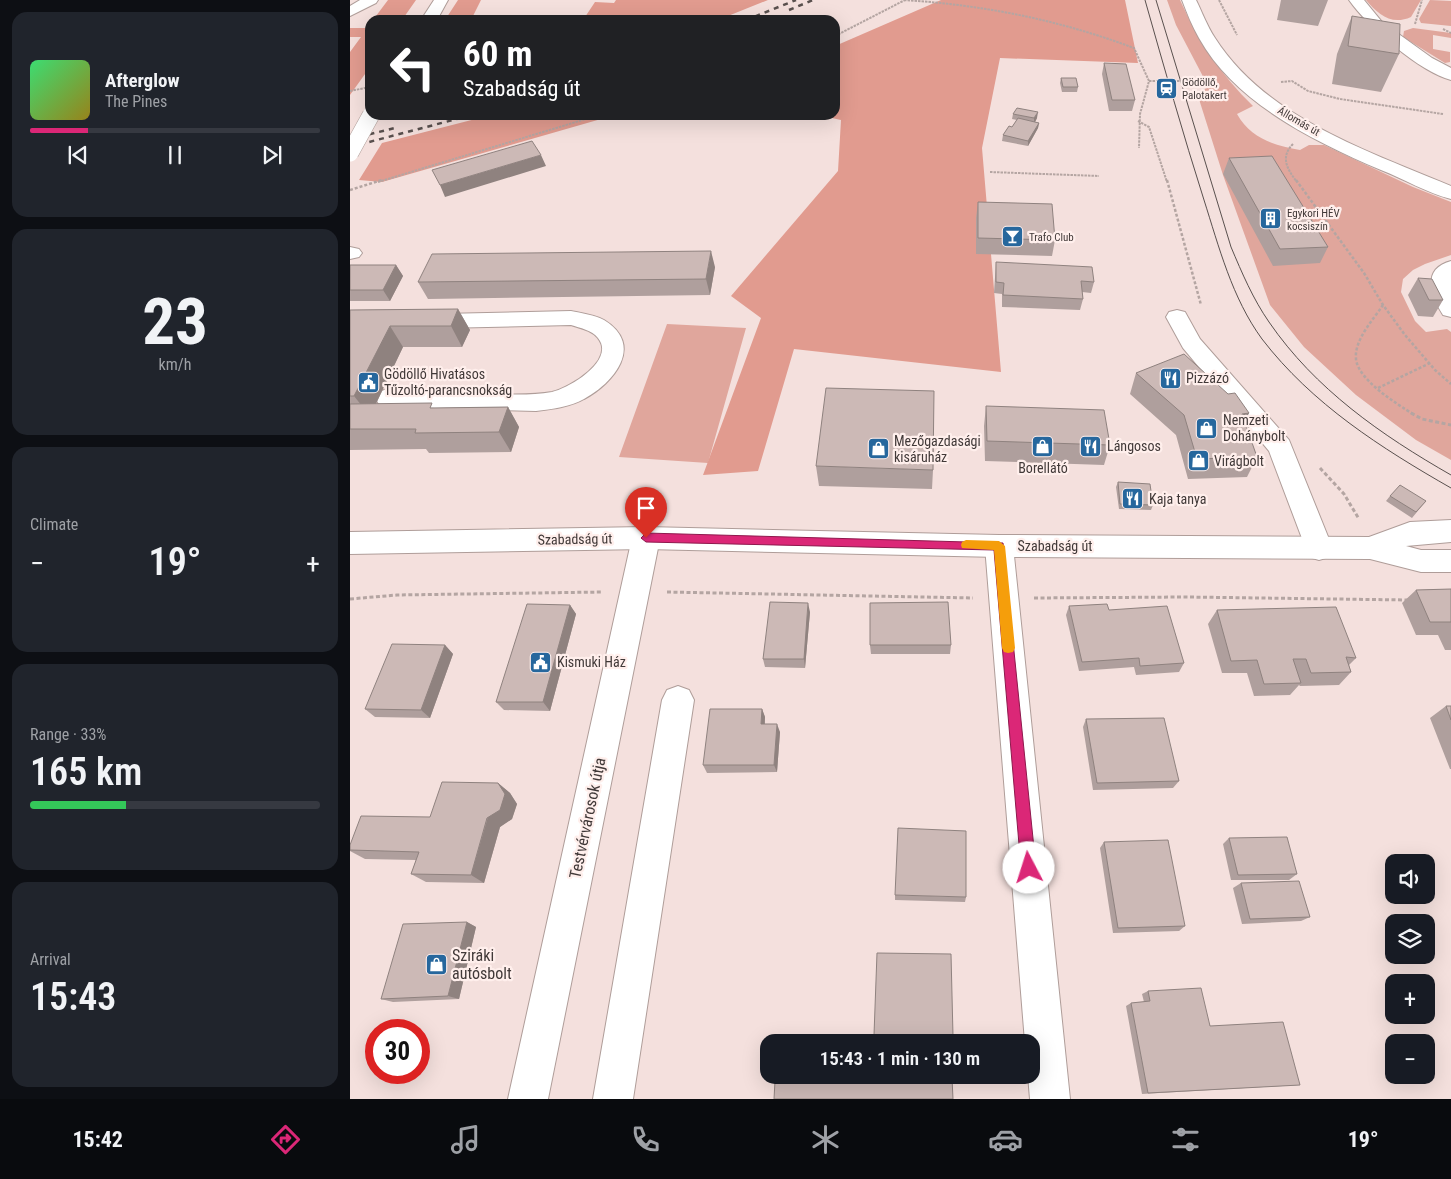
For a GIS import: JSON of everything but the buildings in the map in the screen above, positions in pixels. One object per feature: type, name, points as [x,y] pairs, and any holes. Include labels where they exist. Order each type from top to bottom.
[{"type":"main road","points":[[350,12],[371,0]]},
{"type":"main road","points":[[432,15],[441,0]]},
{"type":"main road","name":"Állomás út","points":[[1188,0],[1225,64],[1267,102],[1315,132],[1451,193]]},
{"type":"main road","points":[[1356,0],[1378,25],[1426,61],[1451,75]]},
{"type":"main road","points":[[350,153],[368,120]]},
{"type":"main road","points":[[1451,268],[1442,276],[1451,310]]},
{"type":"main road","points":[[1177,317],[1191,343],[1280,446],[1319,548]]},
{"type":"main road","points":[[350,323],[571,318],[587,320],[602,326],[612,339],[613,356],[600,376],[577,393],[558,400],[516,405],[387,398]]},
{"type":"main road","name":"Szabadság út","points":[[1370,548],[1410,533],[1451,532]]},
{"type":"main road","name":"Szabadság út","points":[[350,543],[646,538],[999,546],[1370,548],[1421,561],[1451,561]]},
{"type":"main road","name":"Testvérvárosok útja","points":[[528,1099],[646,538]]},
{"type":"main road","points":[[999,546],[1050,1099]]},
{"type":"main road","points":[[613,1099],[678,700]]},
{"type":"path","points":[[840,33],[905,0],[993,8],[1048,20],[1103,36],[1134,48],[1149,81],[1141,101],[1138,121],[1139,148]]},
{"type":"path","points":[[1218,0],[1238,37]]},
{"type":"path","points":[[1415,25],[1422,0]]},
{"type":"path","points":[[1443,29],[1451,33]]},
{"type":"path","points":[[1149,81],[1240,79]]},
{"type":"path","points":[[1285,87],[1278,82],[1292,81],[1308,91],[1340,99],[1443,114]]},
{"type":"path","points":[[350,91],[365,88]]},
{"type":"path","points":[[350,190],[583,120]]},
{"type":"path","points":[[1138,121],[1149,127],[1161,160],[1204,313]]},
{"type":"path","points":[[1315,132],[1287,150],[1285,162],[1313,206],[1364,273],[1383,305],[1405,335],[1451,384]]},
{"type":"path","points":[[990,172],[1099,176]]},
{"type":"path","points":[[1383,305],[1361,340],[1356,361],[1360,372],[1414,415],[1451,425]]},
{"type":"path","points":[[1378,388],[1430,363]]},
{"type":"path","points":[[1320,467],[1344,494],[1359,519]]},
{"type":"path","points":[[350,599],[397,596],[635,591],[1004,598],[1188,597],[1416,600]]},
{"type":"shaded area","points":[[388,0],[416,0],[406,15],[377,15]]},
{"type":"shaded area","points":[[458,0],[481,0],[474,15],[448,15]]},
{"type":"shaded area","points":[[616,0],[768,0],[730,15],[586,15],[595,2],[614,3]]},
{"type":"shaded area","points":[[941,0],[1125,0],[1138,63],[1000,58],[982,148],[1001,372],[794,349],[758,471],[703,475],[761,318],[731,296],[838,171],[841,120],[840,44]]},
{"type":"shaded area","points":[[1167,0],[1180,0],[1194,29],[1211,56],[1253,106],[1237,114],[1243,123],[1256,135],[1272,143],[1300,150],[1309,145],[1324,145],[1413,187],[1451,202],[1451,255],[1413,270],[1403,279],[1401,292],[1415,321],[1426,332],[1447,329],[1451,332],[1451,460],[1416,440],[1356,395],[1304,347],[1270,305],[1223,175],[1198,96],[1208,86],[1176,25]]},
{"type":"shaded area","points":[[1366,0],[1421,0],[1411,17],[1397,20],[1380,14]]},
{"type":"shaded area","points":[[1430,0],[1451,1],[1451,26],[1421,23],[1419,19]]},
{"type":"shaded area","points":[[350,28],[365,28],[365,74],[350,95],[350,52],[361,37],[350,37]]},
{"type":"shaded area","points":[[1413,28],[1451,33],[1451,38],[1433,35],[1433,49],[1450,52],[1450,62],[1445,63],[1403,37],[1404,31]]},
{"type":"shaded area","points":[[472,120],[598,120],[382,182],[359,180],[382,143]]},
{"type":"shaded area","points":[[667,324],[746,328],[708,463],[619,457]]},
{"type":"tram line","points":[[1145,0],[1181,125],[1227,272],[1242,307],[1262,339],[1303,384],[1349,423],[1399,457],[1451,488]]},
{"type":"tram line","points":[[1156,0],[1231,247],[1248,286],[1263,313],[1287,346],[1307,369],[1351,409],[1400,444],[1451,475]]},
{"type":"railway","points":[[758,15],[796,0]]},
{"type":"railway","points":[[789,10],[813,0]]},
{"type":"railway","points":[[350,147],[453,120]]},
{"type":"railway","points":[[350,139],[395,128]]},
{"type":"slow traffic","points":[[966,545],[999,546],[1008,648]]},
{"type":"place","name":"Gödöllő, Palotakert","points":[[1166,88]]},
{"type":"place","name":"Egykori HÉV kocsiszín","points":[[1271,219]]},
{"type":"place","name":"Trafo Club","points":[[1013,237]]},
{"type":"place","name":"Pizzázó","points":[[1170,378]]},
{"type":"place","name":"Gödöllő Hivatásos Tűzoltó-parancsnokság","points":[[368,382]]},
{"type":"place","name":"Nemzeti Dohánybolt","points":[[1207,428]]},
{"type":"place","name":"Borellátó","points":[[1043,446]]},
{"type":"place","name":"Lángosos","points":[[1091,446]]},
{"type":"place","name":"Mezőgazdasági kisáruház","points":[[878,449]]},
{"type":"place","name":"Virágbolt","points":[[1198,461]]},
{"type":"place","name":"Kaja tanya","points":[[1133,499]]},
{"type":"place","name":"Kismuki Ház","points":[[541,662]]},
{"type":"place","name":"Sziráki autósbolt","points":[[436,964]]},
{"type":"route","points":[[646,538],[999,546],[1029,868]]}]
